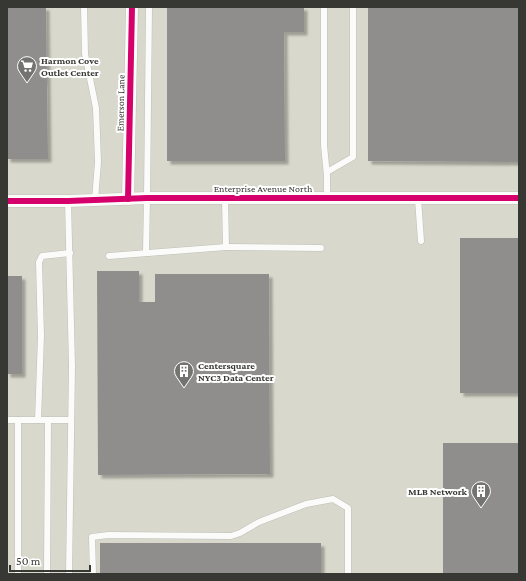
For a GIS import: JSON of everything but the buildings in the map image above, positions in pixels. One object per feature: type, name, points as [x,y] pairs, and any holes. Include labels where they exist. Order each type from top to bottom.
[{"type":"street","name":"Emerson Lane","points":[[128,199],[132,7]]},
{"type":"street","name":"Enterprise Avenue North","points":[[7,201],[68,201],[147,198],[519,198]]},
{"type":"lane","points":[[84,7],[85,54],[96,108],[98,162],[95,200]]},
{"type":"lane","points":[[146,253],[149,7]]},
{"type":"lane","points":[[324,7],[324,144],[327,198]]},
{"type":"lane","points":[[326,172],[353,157],[353,7]]},
{"type":"lane","points":[[225,198],[226,247]]},
{"type":"lane","points":[[418,199],[421,241]]},
{"type":"lane","points":[[68,201],[72,366],[69,574]]},
{"type":"lane","points":[[109,256],[226,247],[321,248]]},
{"type":"lane","points":[[38,420],[41,336],[39,262],[42,256],[70,253]]},
{"type":"lane","points":[[7,420],[71,420]]},
{"type":"lane","points":[[18,420],[18,574]]},
{"type":"lane","points":[[47,574],[48,420]]},
{"type":"lane","points":[[93,574],[92,537],[108,535],[231,536],[240,533],[259,522],[306,504],[333,499],[348,508],[348,574]]},
{"type":"shaded area","points":[[7,7],[519,7],[519,574],[7,574]]},
{"type":"cycle path","points":[[128,199],[132,7]]},
{"type":"cycle path","points":[[7,201],[68,201],[147,198],[519,198]]},
{"type":"place","name":"Harmon Cove Outlet Center","points":[[27,83]]},
{"type":"place","name":"Centersquare NYC3 Data Center","points":[[184,388]]},
{"type":"place","name":"MLB Network","points":[[481,508]]}]
